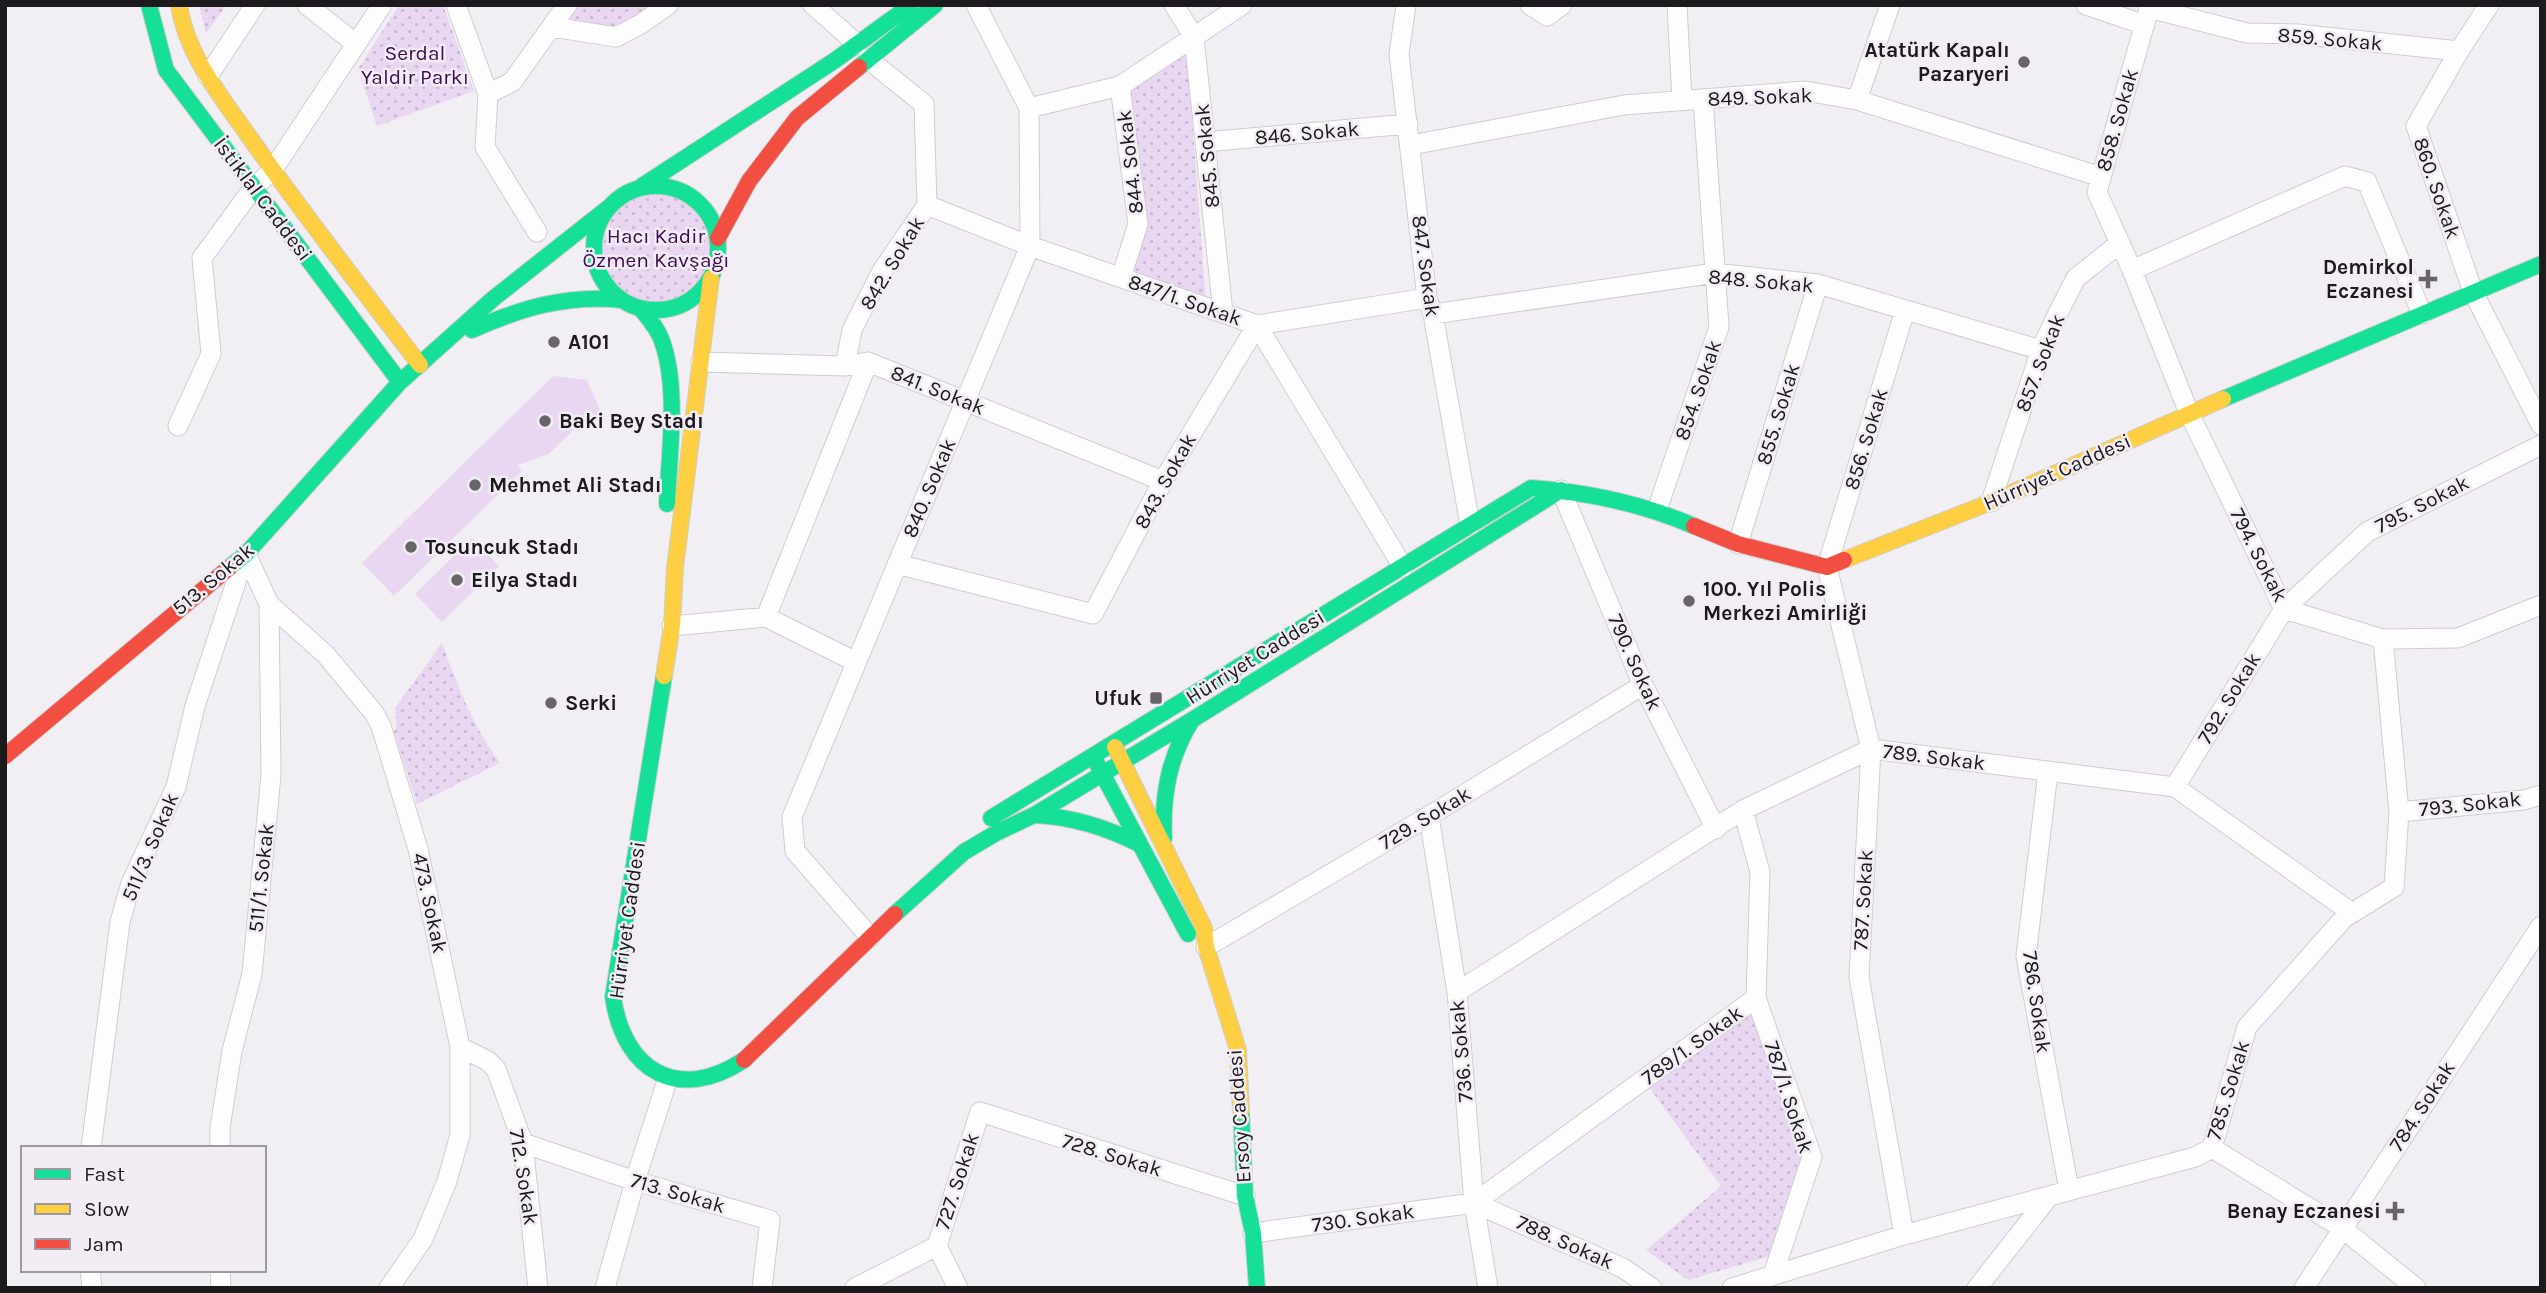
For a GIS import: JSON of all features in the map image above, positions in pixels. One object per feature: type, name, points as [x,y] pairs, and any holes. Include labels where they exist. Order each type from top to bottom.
[{"type":"main road","name":"İstiklal Caddesi","points":[[149,5],[166,70],[400,382]]},
{"type":"main road","name":"İstiklal Caddesi","points":[[179,5],[194,52],[208,76],[272,171],[420,365]]},
{"type":"main road","points":[[718,238],[749,181],[797,118],[850,73],[863,51],[911,5]]},
{"type":"main road","points":[[400,382],[494,298],[624,194],[642,186],[834,61],[863,51],[935,5]]},
{"type":"main road","points":[[642,186],[663,185],[682,190],[699,202],[712,218],[718,238],[718,258],[711,278],[675,568]]},
{"type":"main road","points":[[608,208],[598,226],[594,247],[597,267],[607,286],[622,300]]},
{"type":"main road","name":"Hürriyet Caddesi","points":[[964,852],[981,824],[1531,488],[1561,490],[1657,510],[1738,544],[1827,567],[1991,502],[2189,413],[2541,264]]},
{"type":"main road","points":[[420,365],[472,330],[507,313],[550,301],[597,296],[622,300],[641,309],[661,310],[681,305],[698,294],[711,278]]},
{"type":"main road","points":[[641,309],[655,326],[668,358],[670,379],[666,532],[675,568]]},
{"type":"main road","name":"513. Sokak","points":[[5,756],[246,554],[400,382]]},
{"type":"main road","name":"Hürriyet Caddesi","points":[[675,568],[672,626],[613,997],[616,1018],[623,1037],[636,1056],[668,1078],[691,1080],[726,1072],[750,1056],[870,937],[964,852],[1103,774],[1561,490]]},
{"type":"main road","name":"Ersoy Caddesi","points":[[1165,844],[1162,815],[1165,786],[1175,749],[1192,720]]},
{"type":"main road","name":"Ersoy Caddesi","points":[[1113,744],[1165,844],[1204,928],[1206,947],[1238,1050],[1245,1196],[1253,1233],[1257,1288]]},
{"type":"main road","name":"Ersoy Caddesi","points":[[1093,757],[1190,938],[1200,947],[1206,947]]},
{"type":"main road","points":[[1034,815],[1059,816],[1099,824],[1139,844]]},
{"type":"street","points":[[208,76],[255,5]]},
{"type":"street","points":[[307,5],[356,44]]},
{"type":"street","points":[[178,426],[211,354],[202,258],[254,187],[272,171],[382,5]]},
{"type":"street","points":[[456,5],[488,94],[485,147],[537,232]]},
{"type":"street","points":[[488,94],[512,82],[567,5]]},
{"type":"street","points":[[552,27],[616,37],[668,5]]},
{"type":"street","name":"842. Sokak","points":[[813,5],[924,104],[927,205],[882,271],[852,330],[845,366]]},
{"type":"street","name":"840. Sokak","points":[[870,937],[795,851],[792,817],[1030,246],[1029,108],[979,11],[957,5],[935,5]]},
{"type":"street","name":"845. Sokak","points":[[1174,5],[1194,37],[1223,313]]},
{"type":"street","points":[[1029,108],[1121,86],[1242,5]]},
{"type":"street","name":"847. Sokak","points":[[1406,5],[1399,54],[1430,306],[1470,525]]},
{"type":"street","points":[[1530,5],[1547,16],[1562,5]]},
{"type":"street","points":[[1677,5],[1682,100]]},
{"type":"street","points":[[1857,100],[1889,5]]},
{"type":"street","name":"859. Sokak","points":[[2086,5],[2148,13],[2247,33],[2297,34],[2459,51]]},
{"type":"street","points":[[2459,51],[2489,5]]},
{"type":"street","name":"858. Sokak","points":[[2132,271],[2097,192],[2148,13]]},
{"type":"street","name":"860. Sokak","points":[[2459,51],[2416,126],[2473,292],[2541,425]]},
{"type":"street","name":"844. Sokak","points":[[1121,86],[1138,224],[1121,278]]},
{"type":"street","name":"849. Sokak","points":[[1411,145],[1624,105],[1805,91],[1857,100],[2101,177]]},
{"type":"street","name":"854. Sokak","points":[[1657,510],[1719,327],[1703,99]]},
{"type":"street","name":"846. Sokak","points":[[1205,142],[1408,124]]},
{"type":"street","points":[[2189,413],[2132,271],[2345,176],[2367,182],[2422,314]]},
{"type":"street","name":"847/1. Sokak","points":[[927,205],[1030,246],[1256,325],[1403,567]]},
{"type":"street","name":"857. Sokak","points":[[1991,502],[2041,350],[2076,278],[2120,243]]},
{"type":"street","name":"848. Sokak","points":[[1430,306],[1715,273],[1818,285],[2041,350]]},
{"type":"street","name":"855. Sokak","points":[[1738,544],[1818,285]]},
{"type":"street","points":[[1256,325],[1430,306]]},
{"type":"street","name":"856. Sokak","points":[[1827,567],[1905,310]]},
{"type":"street","name":"843. Sokak","points":[[897,564],[1093,614],[1163,481],[1256,325]]},
{"type":"street","name":"841. Sokak","points":[[701,362],[845,366],[869,362],[1163,481]]},
{"type":"street","points":[[766,617],[869,362]]},
{"type":"street","name":"794. Sokak","points":[[2189,413],[2284,609],[2384,639],[2458,638],[2541,606]]},
{"type":"street","name":"795. Sokak","points":[[2284,609],[2367,532],[2541,445]]},
{"type":"street","name":"790. Sokak","points":[[1561,490],[1643,685],[1716,829]]},
{"type":"street","name":"473. Sokak","points":[[246,554],[269,604],[326,655],[374,713],[381,726],[418,849],[460,1047],[460,1135],[447,1181],[423,1239],[389,1288]]},
{"type":"street","name":"511/3. Sokak","points":[[91,1146],[120,922],[131,883],[176,787],[195,706],[246,554]]},
{"type":"street","name":"787. Sokak","points":[[1827,567],[1871,749],[1860,977],[1904,1235]]},
{"type":"street","name":"511/1. Sokak","points":[[220,1146],[220,1128],[232,1051],[252,974],[271,775],[269,604]]},
{"type":"street","name":"792. Sokak","points":[[2175,787],[2284,609]]},
{"type":"street","points":[[672,626],[766,617],[856,662]]},
{"type":"street","name":"785. Sokak","points":[[1732,1288],[1904,1235],[2047,1199],[2069,1190],[2195,1157],[2212,1148],[2248,1027],[2344,918],[2394,887],[2399,812],[2384,639]]},
{"type":"street","name":"729. Sokak","points":[[1206,947],[1429,816],[1643,685]]},
{"type":"street","name":"789. Sokak","points":[[1457,992],[1743,810],[1871,749],[2175,787],[2352,913]]},
{"type":"street","name":"786. Sokak","points":[[2048,772],[2026,956],[2069,1190]]},
{"type":"street","name":"793. Sokak","points":[[2399,812],[2524,800],[2541,795]]},
{"type":"street","name":"789/1. Sokak","points":[[1474,1203],[1756,998],[1760,872],[1743,810]]},
{"type":"street","name":"736. Sokak","points":[[1429,816],[1457,992],[1474,1203],[1488,1288]]},
{"type":"street","name":"784. Sokak","points":[[2304,1288],[2541,926]]},
{"type":"street","name":"787/1. Sokak","points":[[1756,998],[1812,1157],[1773,1275]]},
{"type":"street","name":"712. Sokak","points":[[460,1047],[488,1061],[496,1069],[523,1143],[538,1288]]},
{"type":"street","points":[[605,1288],[668,1078]]},
{"type":"street","name":"728. Sokak","points":[[979,1112],[1245,1196]]},
{"type":"street","name":"727. Sokak","points":[[958,1288],[937,1246],[979,1112]]},
{"type":"street","name":"713. Sokak","points":[[523,1143],[635,1181],[770,1220],[762,1288]]},
{"type":"street","points":[[2212,1148],[2342,1227],[2416,1288]]},
{"type":"street","points":[[1977,1288],[2047,1199]]},
{"type":"street","name":"730. Sokak","points":[[1253,1233],[1474,1203]]},
{"type":"street","name":"788. Sokak","points":[[1474,1203],[1623,1268],[1652,1288]]},
{"type":"street","points":[[855,1288],[937,1246]]},
{"type":"green space","points":[[199,5],[226,5],[206,34]]},
{"type":"green space","name":"Serdal Yaldir Parkı","points":[[399,5],[443,5],[474,91],[377,126],[358,69]]},
{"type":"green space","points":[[567,5],[668,5],[616,37],[552,27]]},
{"type":"green space","points":[[1187,51],[1206,302],[1127,273],[1141,225],[1129,88]]},
{"type":"green space","name":"Hacı Kadir Özmen Kavşağı","points":[[656,186],[680,191],[700,204],[713,224],[718,248],[713,272],[700,292],[680,305],[656,310],[632,305],[612,292],[599,272],[594,248],[599,224],[612,204],[632,191]]},
{"type":"green space","points":[[553,376],[587,380],[605,422],[587,424],[584,420],[549,454],[518,465],[522,471],[394,596],[362,563]]},
{"type":"green space","name":"Eilya Stadı","points":[[472,538],[499,566],[442,622],[415,594]]},
{"type":"green space","points":[[442,643],[467,706],[500,763],[417,804],[394,732],[397,725],[395,708]]},
{"type":"green space","points":[[1754,1005],[1806,1153],[1774,1255],[1688,1280],[1646,1250],[1721,1186],[1646,1083]]},
{"type":"traffic: fast","points":[[149,5],[166,70],[400,382]]},
{"type":"traffic: fast","points":[[642,186],[834,61],[911,5]]},
{"type":"traffic: fast","points":[[859,67],[935,5]]},
{"type":"traffic: fast","points":[[656,186],[680,191],[700,204],[713,224],[718,248],[713,272],[700,292],[680,305],[656,310],[632,305],[612,292],[599,272],[594,248],[599,224],[612,204],[632,191],[656,186]]},
{"type":"traffic: fast","points":[[230,567],[246,554],[400,382],[494,298],[608,208]]},
{"type":"traffic: fast","points":[[2223,399],[2541,264]]},
{"type":"traffic: fast","points":[[472,330],[545,304],[583,299],[622,300]]},
{"type":"traffic: fast","points":[[641,309],[660,337],[670,380],[672,422],[667,504]]},
{"type":"traffic: fast","points":[[991,818],[1531,488],[1614,500],[1655,511],[1694,526]]},
{"type":"traffic: fast","points":[[895,914],[964,852],[1034,815],[1192,720],[1561,490]]},
{"type":"traffic: fast","points":[[664,676],[613,997],[619,1023],[629,1045],[642,1061],[658,1073],[677,1079],[698,1079],[720,1073],[744,1060]]},
{"type":"traffic: fast","points":[[1164,838],[1164,807],[1169,777],[1178,748],[1192,720]]},
{"type":"traffic: fast","points":[[1095,760],[1188,934]]},
{"type":"traffic: fast","points":[[1034,815],[1088,824],[1139,844]]},
{"type":"traffic: fast","points":[[1241,1111],[1245,1196],[1253,1233],[1257,1288]]},
{"type":"traffic: slow","points":[[179,5],[189,40],[216,89],[311,222],[420,365]]},
{"type":"traffic: slow","points":[[664,676],[711,278]]},
{"type":"traffic: slow","points":[[1844,560],[1991,502],[2223,399]]},
{"type":"traffic: slow","points":[[1115,747],[1204,928],[1206,947],[1238,1050],[1241,1111]]},
{"type":"traffic: jam","points":[[718,238],[749,181],[797,118],[859,67]]},
{"type":"traffic: jam","points":[[1694,526],[1738,544],[1827,567],[1844,560]]},
{"type":"traffic: jam","points":[[5,756],[230,567]]},
{"type":"traffic: jam","points":[[744,1060],[895,914]]},
{"type":"place","name":"Atatürk Kapalı Pazaryeri","points":[[2024,62]]},
{"type":"place","name":"Demirkol Eczanesi","points":[[2428,279]]},
{"type":"place","name":"A101","points":[[554,342]]},
{"type":"place","name":"Baki Bey Stadı","points":[[545,421]]},
{"type":"place","name":"Mehmet Ali Stadı","points":[[475,485]]},
{"type":"place","name":"Tosuncuk Stadı","points":[[411,547]]},
{"type":"place","name":"Eilya Stadı","points":[[457,580]]},
{"type":"place","name":"100. Yıl Polis Merkezi Amirliği","points":[[1689,601]]},
{"type":"place","name":"Ufuk","points":[[1156,698]]},
{"type":"place","name":"Serki","points":[[551,703]]},
{"type":"place","name":"Benay Eczanesi","points":[[2395,1211]]}]
